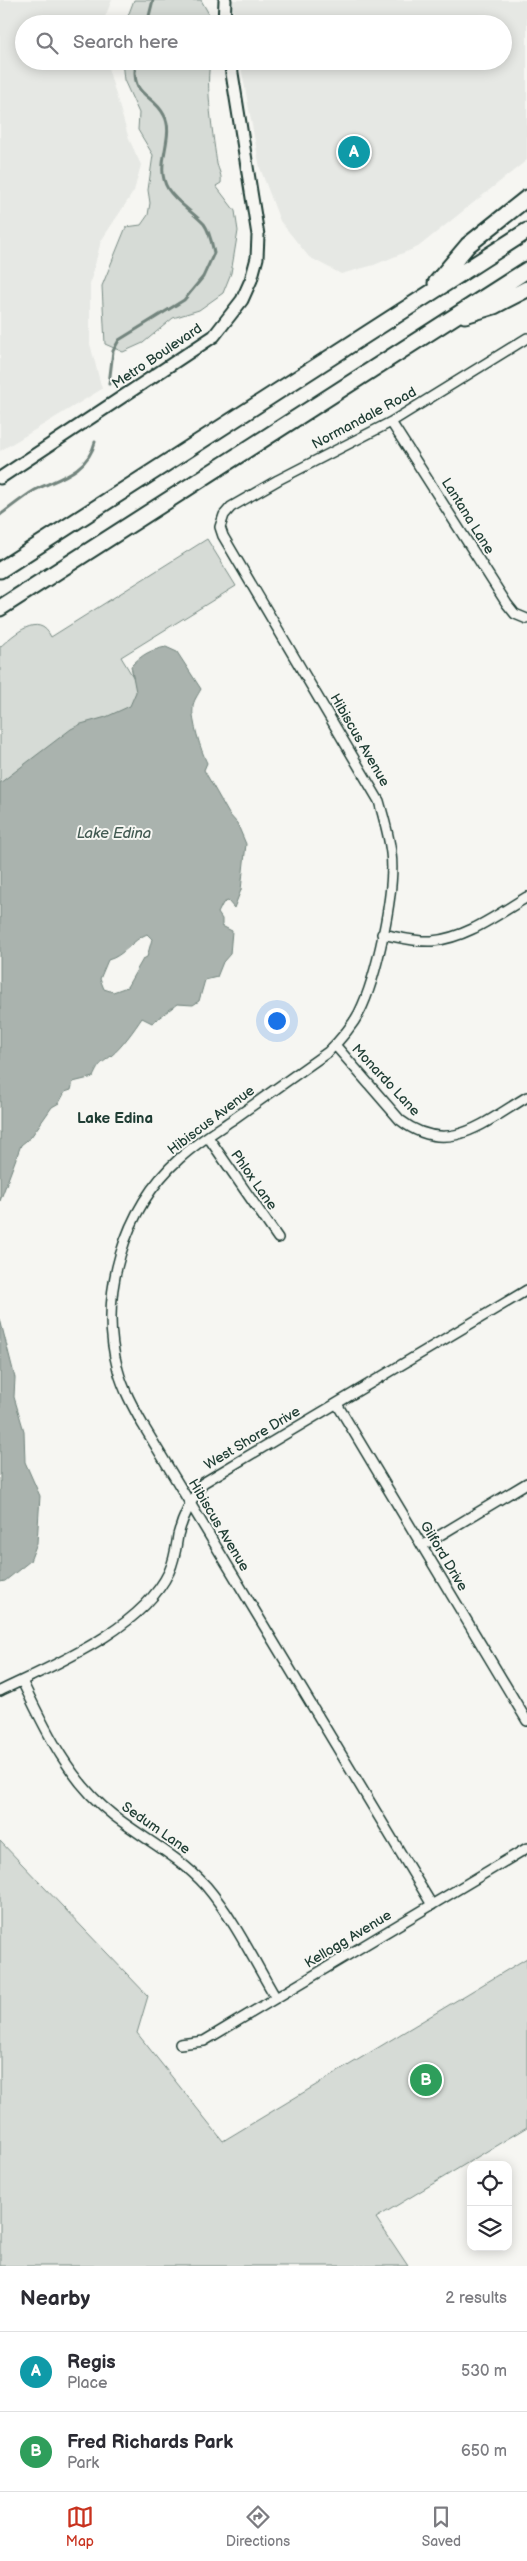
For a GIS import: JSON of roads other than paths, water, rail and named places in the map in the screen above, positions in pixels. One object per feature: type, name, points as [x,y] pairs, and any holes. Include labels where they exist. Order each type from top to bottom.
[{"type":"highway","points":[[427,294],[468,245],[527,198]]},
{"type":"highway","points":[[0,570],[342,352],[427,294],[527,231]]},
{"type":"highway","points":[[0,608],[446,320],[527,270]]},
{"type":"highway","points":[[446,320],[494,306],[527,289]]},
{"type":"street","points":[[224,15],[225,0]]},
{"type":"street","name":"Metro Boulevard","points":[[0,478],[214,336],[242,300],[256,258],[258,235],[231,70]]},
{"type":"street","name":"Normandale Road","points":[[220,527],[224,516],[231,507],[278,480],[391,422],[527,338]]},
{"type":"street","name":"Lantana Lane","points":[[391,422],[507,604],[515,614],[527,619]]},
{"type":"street","name":"Hibiscus Avenue","points":[[220,527],[223,536],[379,801],[387,827],[392,855],[392,882],[368,994],[358,1015],[335,1045],[179,1158],[161,1177],[145,1200],[121,1251],[114,1280],[113,1341],[118,1370],[128,1398],[432,1905]]},
{"type":"street","points":[[382,934],[432,941],[453,937],[473,929],[527,897]]},
{"type":"street","name":"Monardo Lane","points":[[335,1045],[400,1120],[413,1130],[426,1135],[441,1138],[457,1136],[527,1098]]},
{"type":"street","name":"Phlox Lane","points":[[208,1137],[278,1238]]},
{"type":"street","name":"West Shore Drive","points":[[0,1691],[89,1648],[119,1627],[160,1588],[176,1554],[178,1535],[190,1504],[203,1483],[527,1290]]},
{"type":"street","name":"Gilford Drive","points":[[337,1404],[527,1721]]},
{"type":"street","points":[[422,1546],[527,1483]]},
{"type":"street","name":"Sedum Lane","points":[[22,1681],[45,1729],[75,1774],[111,1814],[184,1863],[206,1886],[223,1909],[276,1998]]},
{"type":"street","name":"Kellogg Avenue","points":[[180,2044],[204,2040],[527,1848]]},
{"type":"water","name":"Lake Edina","points":[[166,647],[177,652],[201,689],[194,702],[193,712],[197,735],[207,763],[204,770],[229,814],[237,823],[246,844],[241,890],[234,908],[228,901],[223,903],[218,913],[222,919],[222,926],[232,931],[230,954],[223,962],[217,977],[205,980],[199,1001],[193,1005],[177,1004],[152,1023],[142,1018],[119,1048],[99,1066],[93,1077],[73,1082],[71,1090],[65,1092],[59,1103],[52,1107],[31,1137],[21,1145],[0,1201],[0,783],[71,729],[106,717],[130,706],[136,692],[131,666],[147,653]],"holes":[[[147,934],[152,939],[147,957],[143,959],[127,987],[113,992],[104,989],[100,979],[108,960],[119,955]]]},
{"type":"water","points":[[0,1319],[15,1378],[14,1397],[24,1431],[25,1462],[40,1496],[37,1543],[30,1561],[5,1581],[0,1582]]},
{"type":"waterway","points":[[149,15],[153,0]]},
{"type":"waterway","points":[[109,384],[113,351],[119,340],[184,300],[203,277],[214,253],[204,224],[176,199],[164,180],[163,161],[168,132],[167,123],[159,108],[139,88],[136,82],[135,70]]},
{"type":"waterway","points":[[0,515],[35,490],[80,467],[91,452],[95,442]]},
{"type":"place","name":"Regis","points":[[354,152]]},
{"type":"place","name":"Fred Richards Park","points":[[426,2080]]},
{"type":"district","name":"Lake Edina","points":[[115,1118]]}]
